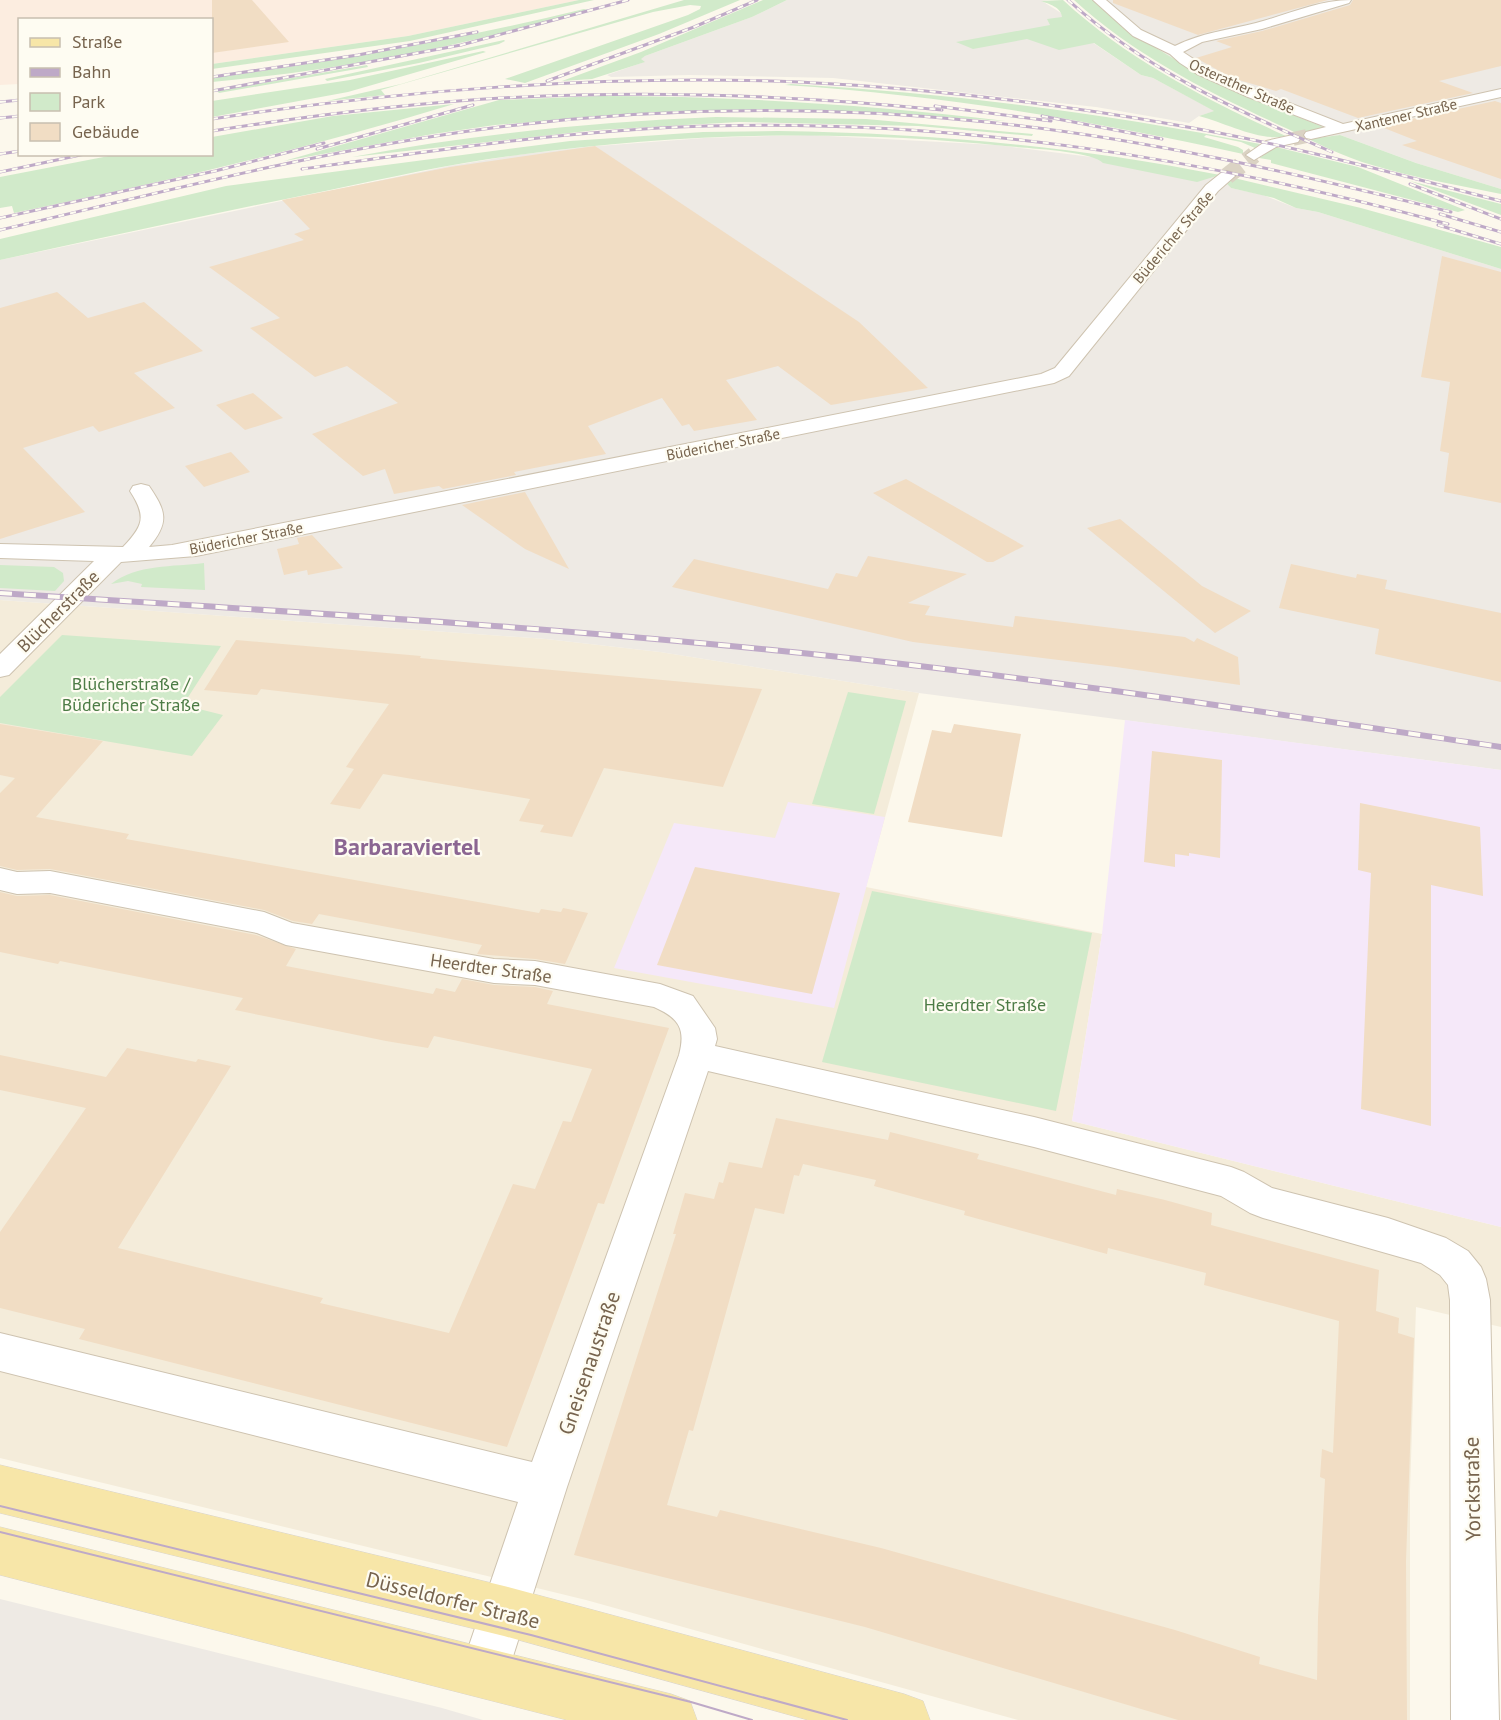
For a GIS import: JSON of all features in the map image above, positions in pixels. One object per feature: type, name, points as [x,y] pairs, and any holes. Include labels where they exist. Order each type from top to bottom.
[{"type":"main road","name":"Düsseldorfer Straße","points":[[0,1489],[504,1611],[904,1720]]},
{"type":"main road","points":[[0,1551],[670,1720]]},
{"type":"street","points":[[1099,0],[1137,33],[1175,51]]},
{"type":"street","name":"Osterather Straße","points":[[1344,129],[1219,79],[1187,63],[1175,51],[1198,39],[1258,26],[1345,0]]},
{"type":"street","name":"Xantener Straße","points":[[1311,135],[1501,93]]},
{"type":"street","points":[[1254,155],[1285,141]]},
{"type":"street","name":"Büdericher Straße","points":[[0,551],[122,554],[164,553],[205,547],[1055,377],[1069,363],[1212,188],[1227,176]]},
{"type":"street","points":[[122,554],[150,533],[154,519],[152,506],[141,491]]},
{"type":"street","name":"Blücherstraße","points":[[0,669],[122,554]]},
{"type":"street","name":"Heerdter Straße","points":[[0,879],[17,883],[50,882],[264,923],[286,933],[494,971],[535,973],[660,996],[681,1005],[698,1028],[700,1039],[696,1055]]},
{"type":"street","name":"Yorckstraße","points":[[696,1055],[1034,1132],[1230,1183],[1263,1202],[1388,1235],[1433,1250],[1454,1263],[1467,1279],[1470,1300],[1475,1720]]},
{"type":"street","name":"Gneisenaustraße","points":[[484,1672],[545,1487],[696,1055]]},
{"type":"street","points":[[0,1352],[545,1487]]},
{"type":"shaded area","points":[[0,0],[579,0],[408,36],[213,64],[213,18],[18,18],[18,84],[0,85]]},
{"type":"shaded area","points":[[787,0],[1048,0],[1042,1],[1061,13],[1065,24],[1141,75],[1153,78],[1215,111],[1199,116],[1189,123],[1096,107],[833,78],[689,75],[611,77],[607,75],[644,62],[640,59],[645,56],[752,17]]},
{"type":"shaded area","points":[[1095,0],[1501,0],[1501,189],[1416,163],[1340,135],[1317,138],[1307,134],[1243,94],[1183,65],[1123,27]]},
{"type":"shaded area","points":[[810,135],[996,145],[1099,158],[1200,179],[1220,175],[1234,178],[1227,184],[1231,188],[1263,195],[1296,208],[1318,212],[1501,269],[1501,770],[919,693],[660,652],[546,639],[0,600],[0,260],[449,166],[516,155],[704,138]]},
{"type":"shaded area","points":[[0,600],[546,639],[660,652],[919,693],[866,887],[1102,934],[1072,1121],[1501,1227],[1501,1327],[1416,1307],[1410,1490],[1410,1720],[1018,1720],[586,1600],[0,1458]]},
{"type":"shaded area","points":[[1125,720],[1501,770],[1501,1227],[1072,1121],[1102,934]]},
{"type":"shaded area","points":[[788,802],[885,817],[834,1008],[614,968],[674,823],[775,838]]},
{"type":"shaded area","points":[[0,1599],[442,1708],[483,1720],[0,1720]]},
{"type":"green space","points":[[579,0],[594,0],[410,41],[213,69],[213,64],[408,36]]},
{"type":"green space","points":[[684,0],[740,0],[659,34],[525,83],[505,79],[688,15],[700,9],[701,6],[690,5],[653,12],[381,90],[385,95],[327,101],[401,84]]},
{"type":"green space","points":[[763,0],[787,0],[752,17],[645,56],[641,59],[645,62],[592,79],[562,81],[641,52]]},
{"type":"green space","points":[[1063,0],[1114,42],[1141,60],[1198,93],[1286,136],[1254,134],[1199,116],[1214,111],[1153,78],[1141,75],[1094,43],[1059,50],[1027,39],[973,49],[956,42],[1050,25],[1047,19],[1062,17],[1061,14],[1054,6],[1041,1]]},
{"type":"green space","points":[[1074,0],[1095,0],[1120,22],[1174,59],[1262,102],[1323,127],[1319,131],[1308,134],[1317,138],[1340,135],[1416,163],[1501,189],[1501,194],[1388,170],[1329,149],[1176,73],[1123,39]]},
{"type":"green space","points":[[588,10],[495,35],[402,55],[307,71],[213,82],[213,78],[306,64]]},
{"type":"green space","points":[[504,40],[499,44],[419,63],[327,81],[325,79]]},
{"type":"green space","points":[[486,52],[348,92],[213,117],[213,101],[350,80]]},
{"type":"green space","points":[[367,65],[368,67],[219,93],[217,91]]},
{"type":"green space","points":[[785,85],[909,93],[1027,106],[1144,123],[1260,144],[1255,148],[1241,142],[1206,135],[1204,137],[1238,147],[1243,150],[1243,154],[1129,130],[1015,110],[901,95]]},
{"type":"green space","points":[[600,96],[803,102],[1006,121],[816,110],[649,113],[495,125],[284,161],[499,100]]},
{"type":"green space","points":[[454,104],[290,150],[125,190],[14,213],[12,206],[0,208],[0,177],[109,156],[213,156],[213,137],[333,116]]},
{"type":"green space","points":[[716,117],[866,119],[1033,134],[1032,136],[918,126],[739,122],[597,130],[352,157],[534,130]]},
{"type":"green space","points":[[778,131],[945,138],[1000,143],[1110,156],[1220,175],[1197,182],[1103,163],[1097,159],[1073,153],[884,137],[762,136],[639,142],[494,158],[447,166],[0,260],[0,239],[226,186],[570,141],[703,132]]},
{"type":"green space","points":[[1276,147],[1358,167],[1465,210],[1458,212],[1259,158]]},
{"type":"green space","points":[[1234,178],[1361,208],[1501,247],[1501,269],[1318,212],[1296,208],[1274,198],[1231,188],[1227,184]]},
{"type":"green space","points":[[1410,181],[1501,204],[1501,215],[1421,185]]},
{"type":"green space","points":[[204,563],[205,590],[141,587],[142,584],[128,581],[111,584],[132,573],[144,570]]},
{"type":"green space","points":[[0,565],[54,567],[63,573],[64,581],[55,591],[0,588]]},
{"type":"green space","name":"Blücherstraße / Büdericher Straße","points":[[62,635],[221,646],[183,705],[223,715],[192,756],[0,723],[0,697]]},
{"type":"green space","points":[[848,692],[906,701],[874,814],[812,804]]},
{"type":"green space","name":"Heerdter Straße","points":[[872,891],[1092,933],[1056,1111],[822,1062]]},
{"type":"building","points":[[212,0],[252,0],[289,42],[213,53]]},
{"type":"building","points":[[1113,0],[1328,0],[1198,35],[1113,3]]},
{"type":"building","points":[[1353,0],[1501,0],[1501,66],[1439,81],[1473,93],[1358,118],[1281,89],[1276,91],[1232,78],[1196,58],[1232,47],[1216,41],[1262,31],[1350,5]]},
{"type":"building","points":[[1495,101],[1501,103],[1501,179],[1402,145],[1417,141],[1379,126]]},
{"type":"building","points":[[595,146],[859,322],[928,388],[831,405],[778,366],[726,380],[757,420],[694,431],[689,424],[682,426],[662,398],[588,426],[606,454],[443,489],[439,486],[394,494],[385,469],[363,476],[312,434],[398,403],[347,366],[315,377],[250,328],[280,318],[209,267],[304,240],[294,234],[310,229],[282,200],[450,167]]},
{"type":"building","points":[[1442,256],[1501,272],[1501,503],[1444,492],[1449,453],[1440,451],[1450,382],[1421,377]]},
{"type":"building","points":[[57,292],[88,318],[144,302],[203,351],[134,373],[175,408],[99,432],[93,426],[23,448],[85,512],[0,539],[0,308]]},
{"type":"building","points":[[253,393],[283,418],[245,430],[216,405]]},
{"type":"building","points":[[231,452],[250,472],[204,487],[185,466]]},
{"type":"building","points":[[906,479],[1024,546],[993,562],[987,562],[873,493]]},
{"type":"building","points":[[525,492],[569,569],[525,549],[462,505]]},
{"type":"building","points":[[1120,519],[1202,586],[1251,611],[1215,633],[1087,528]]},
{"type":"building","points":[[312,535],[343,568],[308,575],[307,570],[284,575],[277,549],[299,544],[297,538]]},
{"type":"building","points":[[868,556],[967,574],[908,603],[930,606],[925,615],[1013,627],[1015,616],[1185,637],[1194,642],[1197,638],[1238,657],[1240,685],[913,642],[672,587],[694,559],[828,589],[836,573],[857,577]]},
{"type":"building","points":[[1291,564],[1356,578],[1357,574],[1387,580],[1385,589],[1501,613],[1501,682],[1375,654],[1379,629],[1279,608]]},
{"type":"building","points":[[236,640],[762,689],[723,787],[604,768],[572,837],[540,832],[544,825],[519,821],[530,799],[383,774],[360,809],[330,804],[354,769],[346,767],[389,704],[261,689],[257,695],[204,690]]},
{"type":"building","points":[[0,724],[103,741],[36,817],[129,834],[126,839],[539,913],[541,909],[561,912],[563,908],[588,913],[565,964],[477,954],[482,945],[319,914],[312,924],[293,921],[264,910],[50,869],[17,870],[0,866],[0,793],[15,778],[0,775]]},
{"type":"building","points":[[954,724],[1021,734],[1002,837],[908,822],[932,730],[951,733]]},
{"type":"building","points":[[1152,751],[1222,760],[1220,858],[1189,853],[1189,856],[1175,854],[1175,867],[1144,862]]},
{"type":"building","points":[[1360,803],[1480,827],[1483,896],[1431,885],[1431,1126],[1361,1109],[1371,873],[1358,870]]},
{"type":"building","points":[[695,867],[840,893],[812,994],[657,965]]},
{"type":"building","points":[[0,892],[17,896],[50,895],[256,935],[296,949],[286,966],[433,994],[436,988],[455,992],[462,979],[494,985],[535,987],[553,991],[547,1004],[669,1028],[604,1204],[598,1203],[507,1447],[79,1339],[85,1329],[0,1308],[0,1232],[86,1108],[0,1090],[0,1055],[106,1077],[127,1048],[196,1062],[198,1059],[231,1066],[118,1248],[323,1298],[320,1303],[449,1333],[513,1184],[535,1189],[563,1121],[571,1122],[592,1069],[434,1036],[428,1048],[386,1041],[235,1010],[243,998],[60,961],[58,964],[0,952]]},
{"type":"building","points":[[776,1118],[888,1140],[890,1132],[979,1154],[977,1159],[1116,1195],[1117,1189],[1212,1213],[1211,1225],[1379,1270],[1376,1311],[1399,1318],[1398,1333],[1414,1338],[1406,1561],[1407,1720],[1178,1720],[865,1627],[574,1555],[676,1234],[673,1234],[685,1193],[714,1199],[719,1182],[723,1183],[729,1162],[762,1168]],"holes":[[[803,1164],[876,1180],[874,1186],[965,1211],[964,1215],[1107,1254],[1108,1248],[1206,1273],[1204,1285],[1339,1321],[1333,1453],[1322,1449],[1320,1477],[1325,1479],[1317,1680],[1259,1664],[1260,1657],[1175,1630],[881,1548],[720,1510],[717,1517],[667,1505],[689,1430],[693,1431],[755,1208],[784,1214],[794,1175],[799,1176]]]},
{"type":"tunnel","points":[[1293,139],[1311,135]]},
{"type":"tunnel","points":[[1227,176],[1254,155]]},
{"type":"tram line","points":[[0,1506],[531,1635],[847,1720]]},
{"type":"tram line","points":[[0,1532],[691,1702],[752,1720]]},
{"type":"railway","points":[[213,91],[461,45],[628,0]]},
{"type":"railway","points":[[547,81],[694,27],[757,0]]},
{"type":"railway","points":[[1068,0],[1129,48],[1161,68],[1227,104],[1332,152]]},
{"type":"railway","points":[[213,77],[358,55],[477,32]]},
{"type":"railway","points":[[213,119],[430,92],[579,83],[727,80],[894,88],[1082,110],[1176,125],[1299,150],[1501,201]]},
{"type":"railway","points":[[213,131],[395,107],[533,96],[670,94],[760,97],[942,110]]},
{"type":"railway","points":[[0,102],[18,100]]},
{"type":"railway","points":[[317,149],[473,105]]},
{"type":"railway","points":[[935,106],[1051,121]]},
{"type":"railway","points":[[0,230],[306,159],[430,137],[554,121],[677,112],[739,111],[801,111],[925,117],[987,122],[1104,137],[1336,184],[1451,212]]},
{"type":"railway","points":[[0,118],[18,116]]},
{"type":"railway","points":[[1042,116],[1162,139]]},
{"type":"railway","points":[[302,169],[554,136],[656,128],[802,125],[896,129],[989,137],[1173,162],[1265,180],[1448,224]]},
{"type":"railway","points":[[0,218],[215,171],[324,143]]},
{"type":"railway","points":[[0,154],[18,151]]},
{"type":"railway","points":[[0,172],[76,156]]},
{"type":"railway","points":[[1410,184],[1501,219]]},
{"type":"railway","points":[[1440,214],[1501,232]]},
{"type":"railway","points":[[1438,225],[1501,244]]},
{"type":"railway","points":[[0,593],[483,625],[772,650],[1046,682],[1501,747]]},
{"type":"district","name":"Barbaraviertel","points":[[407,846]]}]
